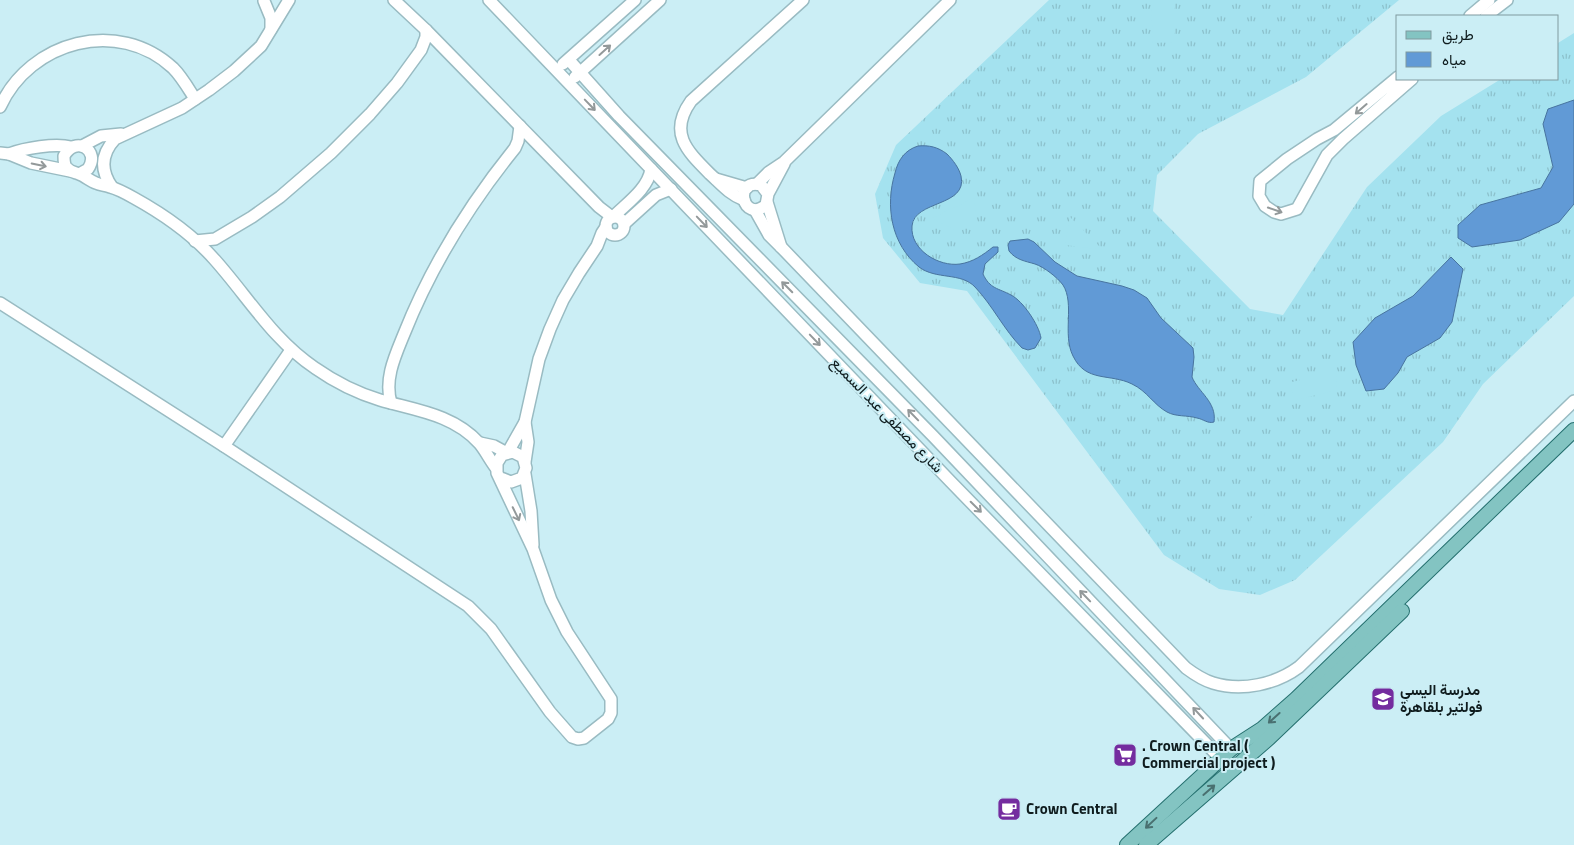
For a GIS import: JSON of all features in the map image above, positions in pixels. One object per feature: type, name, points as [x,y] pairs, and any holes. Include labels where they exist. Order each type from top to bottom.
[{"type":"main road","points":[[1127,845],[1226,754],[1262,729],[1296,699],[1574,430]]},
{"type":"main road","points":[[1146,845],[1270,738],[1574,441]]},
{"type":"street","points":[[394,0],[536,142],[598,207],[611,224],[622,232],[624,224],[656,195],[671,189]]},
{"type":"street","name":"شارع مصطفى عبد السميع","points":[[490,0],[951,482],[1226,754]]},
{"type":"street","points":[[556,70],[635,0]]},
{"type":"street","points":[[568,83],[660,0]]},
{"type":"street","points":[[744,200],[730,193],[689,153],[682,140],[681,120],[683,112],[691,101],[803,0]]},
{"type":"street","points":[[784,162],[763,208],[755,210],[748,207],[743,196],[752,186],[784,162],[950,0]]},
{"type":"street","points":[[1471,15],[1489,0]]},
{"type":"street","points":[[1487,15],[1506,0]]},
{"type":"street","points":[[263,1],[276,5],[288,3]]},
{"type":"street","points":[[263,1],[270,18],[271,30]]},
{"type":"street","points":[[0,303],[224,446],[474,611],[496,635],[534,691],[567,733],[578,739],[584,738],[608,719],[611,713],[611,699],[567,632],[551,600],[533,549],[506,494],[498,473],[480,443],[444,418],[419,409],[366,395],[339,383],[314,368],[291,350],[250,304],[215,260],[195,241],[152,208],[112,187],[94,183],[66,167],[64,156],[76,147],[101,136],[122,134],[152,122],[195,100],[234,70],[260,46],[288,3]]},
{"type":"street","points":[[195,241],[209,241],[222,236],[280,197],[331,154],[370,114],[421,50],[426,37],[426,30]]},
{"type":"street","points":[[0,107],[8,91],[20,75],[42,57],[68,46],[98,42],[130,45],[158,57],[180,76],[195,100]]},
{"type":"street","points":[[421,50],[443,47]]},
{"type":"street","name":"شارع مصطفى عبد السميع","points":[[569,60],[645,143],[933,436],[1226,754]]},
{"type":"street","points":[[1396,79],[1334,130],[1317,139],[1264,176],[1260,181],[1259,196],[1265,206],[1281,214],[1297,209],[1327,155],[1343,138],[1411,80]]},
{"type":"street","points":[[392,403],[389,395],[389,377],[409,322],[432,272],[470,208],[515,148],[520,126]]},
{"type":"street","points":[[3,152],[31,163],[75,172],[88,169],[98,161],[109,145],[122,134]]},
{"type":"street","points":[[515,148],[536,142]]},
{"type":"street","points":[[3,152],[62,146],[88,149],[104,170],[112,187]]},
{"type":"street","points":[[525,468],[517,481],[506,481],[498,473],[499,458],[507,453],[525,422],[539,359],[550,329],[567,293],[597,246],[602,233],[645,185],[650,176],[651,169]]},
{"type":"street","points":[[716,179],[764,188],[782,248]]},
{"type":"street","points":[[755,210],[769,235],[908,381],[1186,668],[1213,683],[1244,686],[1270,682],[1289,674],[1299,667],[1574,401]]},
{"type":"street","points":[[215,260],[222,236]]},
{"type":"street","points":[[224,446],[291,350]]},
{"type":"street","points":[[366,395],[389,377]]},
{"type":"street","points":[[894,395],[908,381]]},
{"type":"street","points":[[525,422],[528,442],[525,468],[531,511],[533,549]]},
{"type":"street","points":[[922,452],[930,451],[933,448],[933,436]]},
{"type":"street","points":[[480,443],[494,446],[507,453],[518,454],[525,468]]},
{"type":"street","points":[[951,482],[952,475],[955,472],[965,471]]},
{"type":"green space","points":[[1049,0],[1399,0],[1306,77],[1198,134],[1157,175],[1153,211],[1250,309],[1283,315],[1367,187],[1441,116],[1499,80],[1559,80],[1559,42],[1574,33],[1574,296],[1483,384],[1443,442],[1295,580],[1260,595],[1219,589],[1164,555],[967,291],[920,283],[883,238],[875,194],[896,145]]},
{"type":"green space","points":[[1151,0],[1174,0],[1174,42],[1153,43]]},
{"type":"green space","points":[[974,198],[976,212],[956,231],[932,218]]},
{"type":"green space","points":[[1070,217],[1103,250],[1065,245]]},
{"type":"green space","points":[[1336,371],[1337,390],[1296,400],[1288,383]]},
{"type":"green space","points":[[1265,514],[1261,542],[1245,542],[1251,518]]},
{"type":"water","points":[[1574,100],[1574,204],[1559,222],[1520,240],[1472,247],[1458,238],[1458,225],[1480,205],[1541,188],[1553,167],[1543,124],[1548,109]]},
{"type":"water","points":[[918,146],[933,147],[947,154],[959,170],[961,186],[957,193],[949,199],[921,212],[915,218],[912,226],[916,242],[927,255],[935,260],[952,264],[969,262],[993,247],[998,247],[998,252],[985,264],[983,274],[995,288],[1016,298],[1030,314],[1041,338],[1035,348],[1028,350],[1022,348],[981,294],[969,282],[926,271],[910,258],[902,247],[896,236],[893,224],[891,211],[892,186],[900,160],[909,150]]},
{"type":"water","points":[[1028,239],[1034,242],[1055,262],[1077,276],[1122,286],[1134,290],[1147,298],[1161,318],[1193,348],[1192,377],[1213,409],[1214,422],[1170,414],[1132,384],[1092,374],[1078,365],[1073,356],[1068,338],[1068,301],[1063,285],[1046,270],[1018,258],[1009,251],[1008,245],[1010,241]]},
{"type":"water","points":[[1451,257],[1463,269],[1452,322],[1440,338],[1407,357],[1398,373],[1384,389],[1366,391],[1356,365],[1353,342],[1375,318],[1413,296]]},
{"type":"place","name":"مدرسة اليسي فولتير بلقاهرة","points":[[1383,699]]},
{"type":"place","name":". Crown Central ( Commercial project )","points":[[1125,755]]},
{"type":"place","name":"Crown Central","points":[[1009,809]]}]
